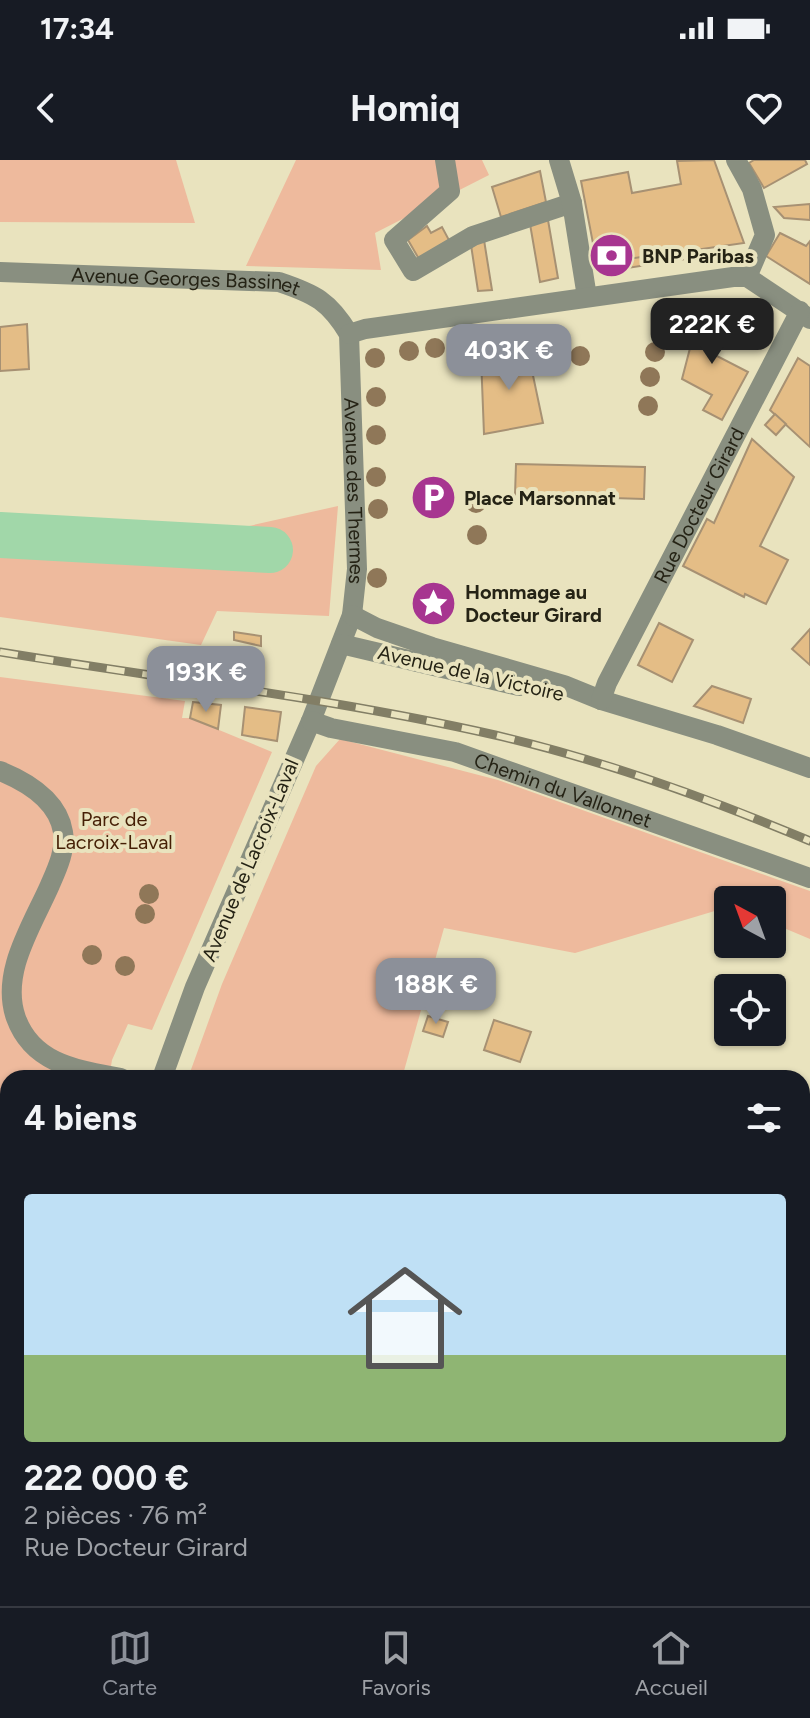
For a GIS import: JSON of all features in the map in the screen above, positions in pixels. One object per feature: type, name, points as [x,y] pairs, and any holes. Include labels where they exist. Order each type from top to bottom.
[{"type":"street","points":[[445,160],[450,191],[394,240],[413,271],[473,236],[572,203]]},
{"type":"street","points":[[559,160],[572,203],[587,297]]},
{"type":"street","points":[[736,160],[752,189],[765,235],[747,277]]},
{"type":"street","name":"Avenue Georges Bassinet","points":[[0,272],[279,282],[313,293],[334,310],[349,334]]},
{"type":"street","points":[[349,334],[365,329],[720,278],[747,277],[805,315]]},
{"type":"street","name":"Rue Docteur Girard","points":[[601,700],[613,670],[805,315]]},
{"type":"street","name":"Avenue des Thermes","points":[[341,644],[352,615],[357,569],[349,334]]},
{"type":"street","name":"Avenue de la Victoire","points":[[352,615],[377,628],[432,647],[564,685],[810,768]]},
{"type":"street","name":"Avenue de la Victoire","points":[[341,644],[559,695],[601,700]]},
{"type":"street","name":"Avenue de Lacroix-Laval","points":[[165,1070],[195,987],[311,721],[341,644]]},
{"type":"street","name":"Chemin du Vallonnet","points":[[311,721],[331,728],[455,752],[810,878]]},
{"type":"street","points":[[0,771],[16,778],[49,803],[58,815],[63,833],[63,850],[56,873],[14,966],[11,1005],[18,1025],[42,1055],[77,1070]]},
{"type":"green space","points":[[0,160],[176,160],[195,223],[0,222]]},
{"type":"green space","points":[[296,160],[482,160],[489,175],[375,233],[381,270],[246,266]]},
{"type":"green space","points":[[338,506],[329,616],[217,611],[201,645],[0,617],[0,527],[200,537]]},
{"type":"green space","name":"Parc de Lacroix-Laval","points":[[0,677],[185,701],[182,718],[190,718],[272,752],[152,1030],[128,1024],[110,1070],[0,1070]]},
{"type":"green space","points":[[340,739],[498,780],[810,891],[810,939],[786,929],[786,886],[714,886],[714,911],[575,953],[444,928],[404,1070],[191,1070],[222,984],[316,766]]},
{"type":"building","points":[[714,160],[744,243],[597,264],[581,181],[628,172],[632,193],[681,184],[677,161]]},
{"type":"building","points":[[754,160],[805,160],[807,164],[764,188],[749,163]]},
{"type":"building","points":[[540,171],[546,202],[501,217],[492,187]]},
{"type":"building","points":[[810,204],[810,220],[784,218],[774,207]]},
{"type":"building","points":[[548,220],[558,278],[540,282],[530,224]]},
{"type":"building","points":[[427,226],[431,233],[442,227],[450,242],[419,259],[408,240]]},
{"type":"building","points":[[780,233],[806,246],[810,241],[810,284],[766,256]]},
{"type":"building","points":[[484,240],[492,290],[478,291],[471,245]]},
{"type":"building","points":[[685,250],[686,259],[608,271],[597,264]]},
{"type":"building","points":[[701,306],[722,310],[711,353],[748,372],[722,420],[703,410],[712,395],[682,379]]},
{"type":"building","points":[[27,324],[29,369],[0,371],[0,327]]},
{"type":"building","points":[[527,347],[543,423],[484,434],[481,357]]},
{"type":"building","points":[[798,358],[810,366],[810,447],[770,410]]},
{"type":"building","points":[[775,414],[786,424],[776,435],[765,425]]},
{"type":"building","points":[[752,439],[794,477],[760,546],[788,560],[766,604],[745,594],[744,597],[683,566],[707,519],[714,523]]},
{"type":"building","points":[[516,464],[645,467],[644,499],[515,495]]},
{"type":"building","points":[[659,623],[693,640],[672,682],[638,665]]},
{"type":"building","points":[[810,629],[810,665],[792,649]]},
{"type":"building","points":[[234,632],[261,636],[261,646],[234,640]]},
{"type":"building","points":[[712,686],[751,699],[743,723],[694,706]]},
{"type":"building","points":[[193,702],[221,705],[218,729],[190,718]]},
{"type":"building","points":[[245,707],[281,712],[277,741],[242,735]]},
{"type":"building","points":[[428,1016],[448,1022],[443,1037],[423,1031]]},
{"type":"building","points":[[494,1020],[531,1032],[520,1062],[484,1050]]},
{"type":"waterway","points":[[0,535],[270,550]]},
{"type":"railway","points":[[0,652],[310,700],[495,735],[655,781],[810,841]]},
{"type":"place","name":"BNP Paribas","points":[[611,256]]},
{"type":"place","name":"Place Marsonnat","points":[[433,498]]},
{"type":"place","name":"Hommage au Docteur Girard","points":[[434,603]]}]
